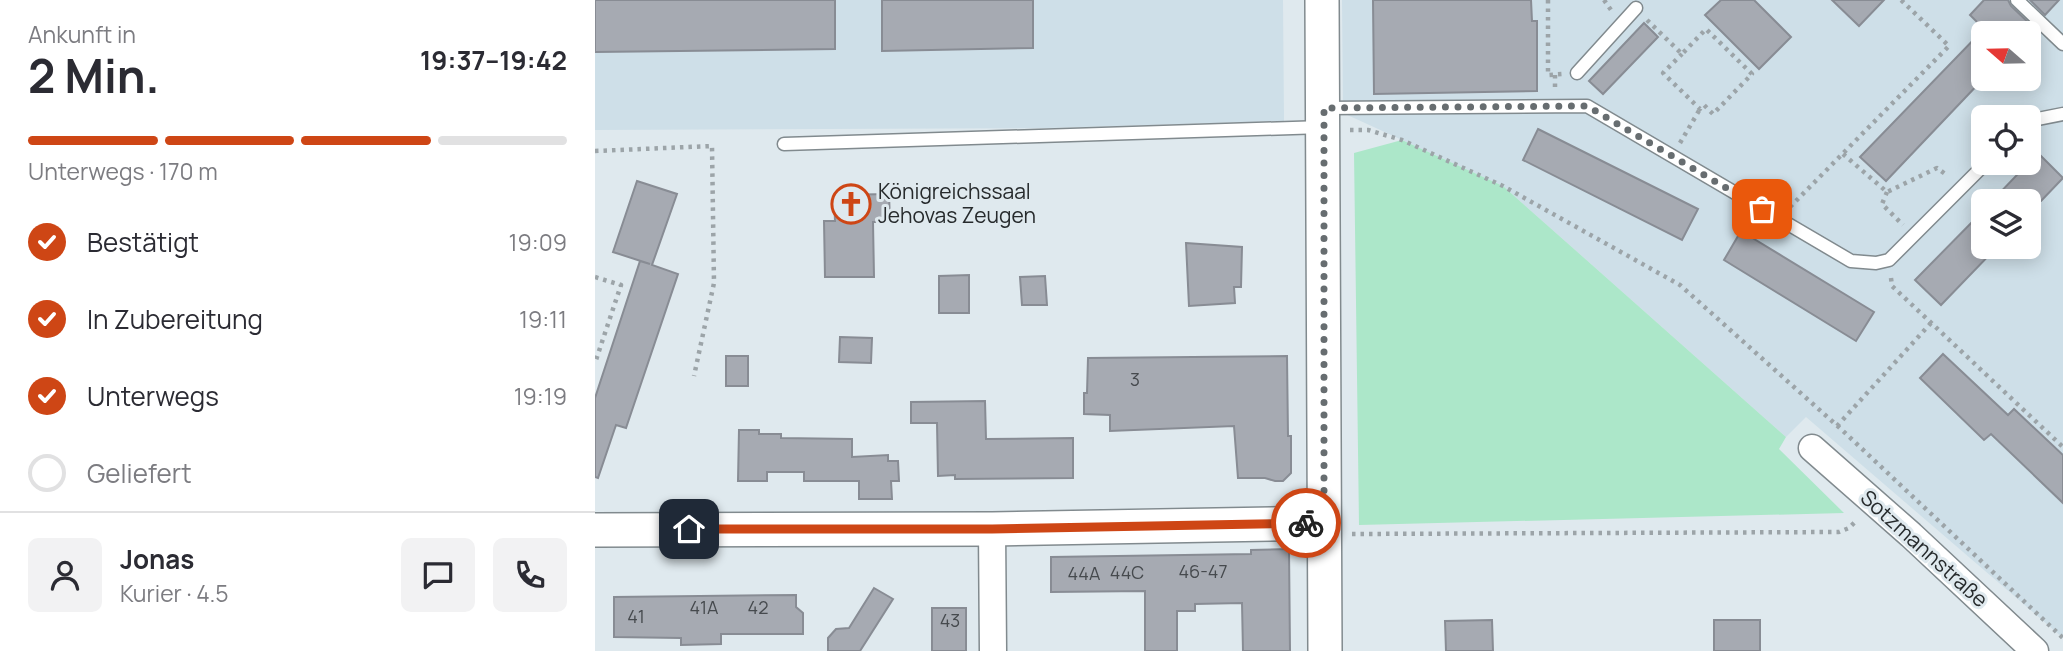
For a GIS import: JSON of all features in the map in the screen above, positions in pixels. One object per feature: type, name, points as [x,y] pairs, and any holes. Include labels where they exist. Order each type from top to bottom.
[{"type":"street","points":[[1322,0],[1332,122],[1338,528],[1325,651]]},
{"type":"street","name":"Sotzmannstraße","points":[[1812,448],[2035,651]]},
{"type":"street","points":[[595,530],[1338,528]]},
{"type":"street","points":[[992,529],[993,651]]},
{"type":"lane","points":[[2017,0],[2063,44]]},
{"type":"lane","points":[[1577,73],[1636,8]]},
{"type":"lane","points":[[784,144],[1332,122],[1587,106],[1851,261],[1876,263],[1889,260],[1974,175]]},
{"type":"lane","points":[[2041,118],[2063,114]]},
{"type":"path","points":[[1548,0],[1548,75],[1577,73]]},
{"type":"path","points":[[1779,218],[1949,46],[1901,0]]},
{"type":"path","points":[[1636,8],[1682,54]]},
{"type":"path","points":[[1673,156],[1700,109],[1704,105],[1713,114],[1752,74],[1706,29],[1663,73],[1700,109]]},
{"type":"path","points":[[1332,122],[1402,140],[1503,186],[1679,285],[1837,426],[2063,638]]},
{"type":"path","points":[[595,151],[712,146],[714,284],[694,376]]},
{"type":"path","points":[[1843,154],[1887,192]]},
{"type":"path","points":[[1914,235],[1882,204],[1887,192],[1937,168],[1963,186]]},
{"type":"path","points":[[1889,260],[1892,286],[2063,447]]},
{"type":"path","points":[[595,277],[621,285],[595,363]]},
{"type":"path","points":[[1837,426],[1931,323]]},
{"type":"path","points":[[1338,528],[1839,531],[1849,528],[1873,502]]},
{"type":"shaded area","points":[[595,0],[1283,0],[1284,121],[1048,128],[595,130]]},
{"type":"shaded area","points":[[1342,0],[2063,0],[2063,638],[1806,417],[1786,437],[1503,186],[1343,113]]},
{"type":"green space","points":[[1402,140],[1503,186],[1786,437],[1779,449],[1844,513],[1359,525],[1354,153]]},
{"type":"building","points":[[595,0],[835,0],[835,49],[595,52]]},
{"type":"building","points":[[882,0],[1033,0],[1033,48],[882,51]]},
{"type":"building","points":[[1373,0],[1531,0],[1532,21],[1537,21],[1537,91],[1374,94]]},
{"type":"building","points":[[1721,0],[1754,0],[1791,37],[1759,69],[1705,15]]},
{"type":"building","points":[[1832,0],[1884,0],[1859,26]]},
{"type":"building","points":[[1984,0],[2008,0],[2027,21],[1976,21],[1970,15]]},
{"type":"building","points":[[2030,0],[2059,0],[2045,15]]},
{"type":"building","points":[[1644,23],[1658,37],[1603,94],[1589,81]]},
{"type":"building","points":[[1971,42],[1972,91],[1886,181],[1860,157]]},
{"type":"building","points":[[1538,129],[1698,209],[1682,240],[1523,160]]},
{"type":"building","points":[[2041,156],[2063,178],[2041,201],[2041,189],[2004,189],[2017,175],[2041,175]]},
{"type":"building","points":[[637,181],[677,194],[652,265],[678,274],[626,428],[616,425],[598,478],[595,477],[595,398],[640,261],[650,264],[613,252]]},
{"type":"building","points":[[889,194],[890,222],[873,222],[874,277],[825,277],[824,221],[835,221],[834,195]]},
{"type":"building","points":[[1971,223],[1971,259],[1985,259],[1941,305],[1915,280]]},
{"type":"building","points":[[1741,231],[1874,312],[1856,341],[1724,260]]},
{"type":"building","points":[[1186,243],[1242,247],[1241,287],[1234,287],[1235,303],[1189,306]]},
{"type":"building","points":[[969,275],[969,313],[939,313],[939,276]]},
{"type":"building","points":[[1045,276],[1047,305],[1022,305],[1020,277]]},
{"type":"building","points":[[840,337],[872,338],[871,363],[839,362]]},
{"type":"building","points":[[1943,354],[2008,415],[2014,409],[2063,455],[2063,503],[1991,434],[1984,440],[1920,378]]},
{"type":"building","points":[[726,356],[748,356],[748,386],[726,386]]},
{"type":"building","points":[[1287,356],[1291,473],[1283,481],[1238,478],[1234,426],[1110,431],[1110,415],[1084,414],[1088,358]]},
{"type":"building","points":[[985,401],[986,439],[1073,438],[1073,478],[955,479],[955,475],[938,476],[937,423],[911,423],[911,402]]},
{"type":"building","points":[[739,430],[781,434],[781,438],[852,439],[852,457],[888,455],[888,461],[898,461],[899,481],[891,481],[892,499],[859,499],[859,481],[804,481],[804,472],[767,472],[767,481],[738,481]]},
{"type":"building","points":[[1289,549],[1290,651],[1243,651],[1242,603],[1195,604],[1195,611],[1177,611],[1177,651],[1145,651],[1145,591],[1051,592],[1051,557],[1251,554],[1251,550]]},
{"type":"building","points":[[874,588],[893,599],[860,651],[828,651],[828,638],[836,629],[849,628]]},
{"type":"building","points":[[796,595],[796,607],[803,613],[803,634],[721,634],[721,644],[681,645],[681,638],[614,637],[614,597]]},
{"type":"building","points":[[932,608],[966,608],[966,651],[932,651]]},
{"type":"building","points":[[1492,620],[1493,651],[1446,651],[1445,621]]},
{"type":"building","points":[[1714,620],[1760,620],[1760,651],[1714,651]]},
{"type":"way so far","points":[[1306,523],[1324,523],[1324,108],[1587,106],[1762,209]]},
{"type":"place","name":"Königreichssaal Jehovas Zeugen","points":[[851,204]]},
{"type":"route","points":[[689,529],[992,529],[1306,523]]}]
